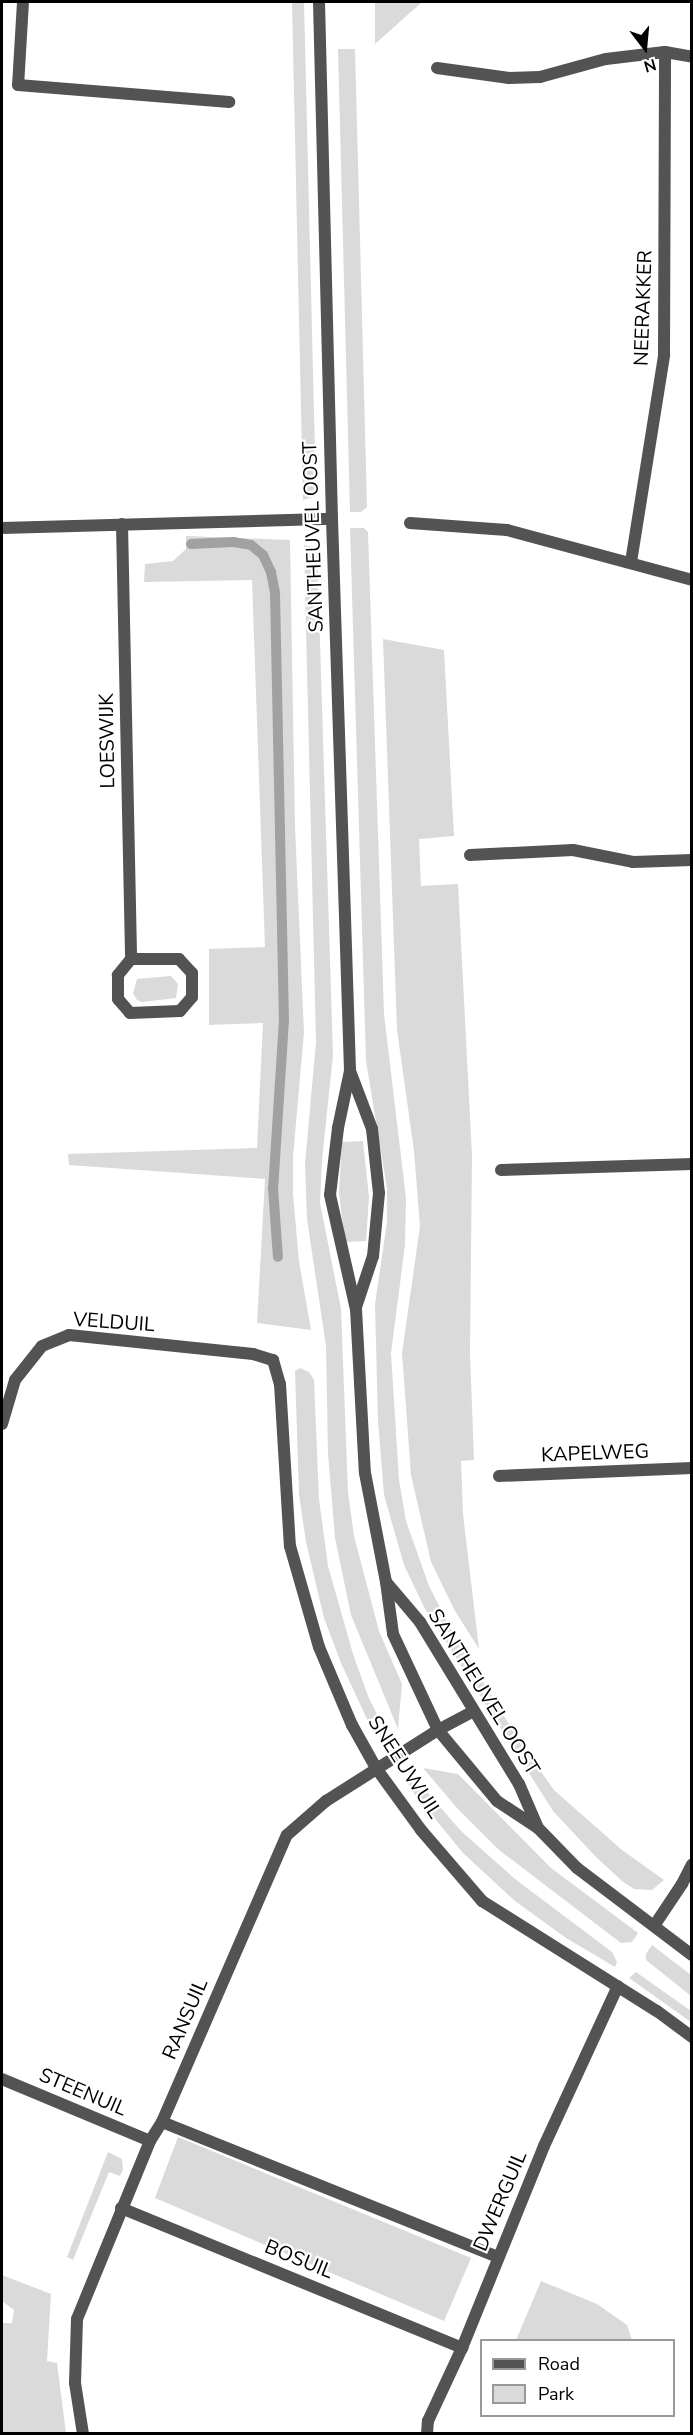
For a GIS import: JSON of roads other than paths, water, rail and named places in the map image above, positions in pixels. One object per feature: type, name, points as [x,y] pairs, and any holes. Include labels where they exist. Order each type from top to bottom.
[{"type":"street","points":[[23,2],[18,86],[229,102]]},
{"type":"street","name":"SANTHEUVEL OOST","points":[[319,2],[332,519],[350,1071],[338,1128],[330,1195],[356,1309],[365,1473],[386,1582],[393,1634],[438,1730],[497,1801],[538,1828],[577,1868],[692,1954]]},
{"type":"street","points":[[437,68],[509,78],[540,77],[606,59],[665,52],[692,57]]},
{"type":"street","name":"NEERAKKER","points":[[631,562],[664,355],[665,52]]},
{"type":"street","points":[[2,528],[332,519]]},
{"type":"street","points":[[410,523],[507,530],[692,580]]},
{"type":"street","name":"LOESWIJK","points":[[122,524],[131,958],[118,975],[118,999],[130,1013],[180,1011],[192,997],[192,974],[179,958],[131,958]]},
{"type":"street","points":[[470,855],[573,850],[633,862],[692,860]]},
{"type":"street","name":"SANTHEUVEL OOST","points":[[350,1071],[372,1129],[379,1193],[373,1256],[356,1309]]},
{"type":"street","points":[[501,1170],[692,1164]]},
{"type":"street","name":"VELDUIL","points":[[2,1424],[15,1380],[42,1346],[69,1335],[253,1354],[273,1360]]},
{"type":"street","name":"SNEEUWUIL","points":[[273,1360],[280,1384],[290,1546],[319,1647],[352,1725],[376,1768],[421,1830],[482,1901],[618,1986],[692,2037]]},
{"type":"street","name":"KAPELWEG","points":[[499,1476],[692,1468]]},
{"type":"street","name":"SANTHEUVEL OOST","points":[[386,1582],[420,1622],[519,1784],[538,1828]]},
{"type":"street","name":"RANSUIL","points":[[83,2433],[75,2383],[77,2319],[150,2141],[162,2122],[287,1835],[326,1801],[438,1730],[473,1711]]},
{"type":"street","points":[[654,1926],[682,1884],[692,1864]]},
{"type":"street","name":"DWERGUIL","points":[[427,2433],[428,2421],[462,2348],[544,2146],[618,1986]]},
{"type":"street","name":"STEENUIL","points":[[2,2079],[150,2141]]},
{"type":"street","points":[[162,2122],[497,2258]]},
{"type":"street","name":"BOSUIL","points":[[121,2208],[462,2348]]},
{"type":"waterway","points":[[191,544],[233,542],[251,545],[263,555],[271,572],[275,593],[284,1020],[273,1188],[278,1257]]}]
